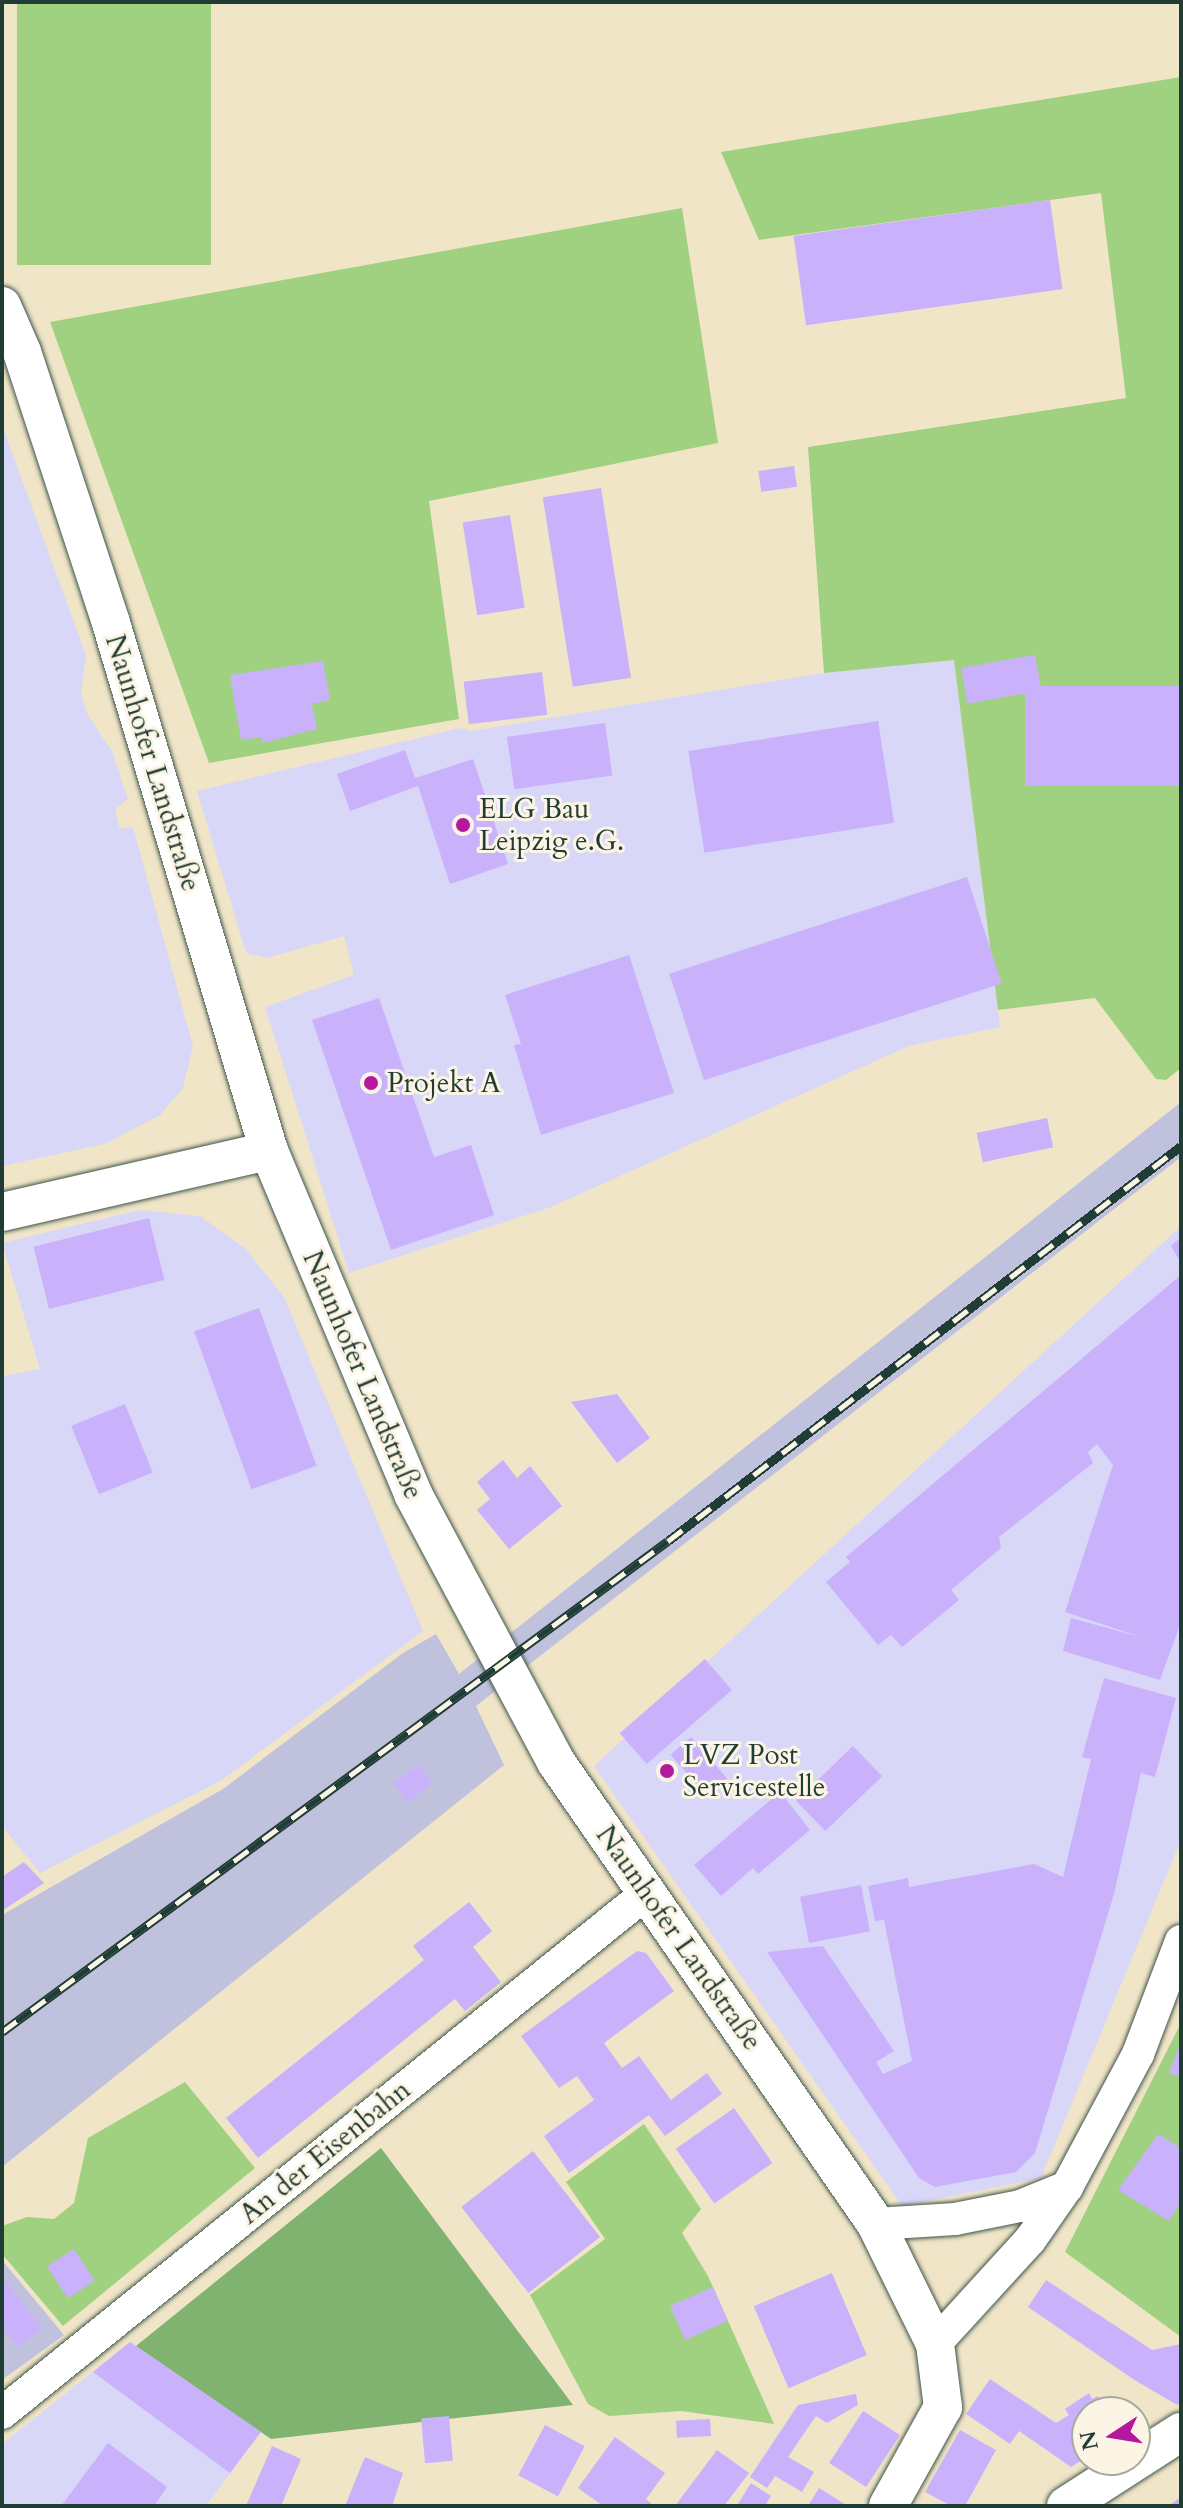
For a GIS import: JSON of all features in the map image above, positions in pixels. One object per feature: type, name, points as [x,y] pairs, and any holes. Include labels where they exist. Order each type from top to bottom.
[{"type":"street","name":"Naunhofer Landstraße","points":[[2,306],[22,352],[111,623],[269,1151],[413,1494],[556,1762],[876,2224],[935,2344],[943,2373],[943,2407],[888,2506]]},
{"type":"street","points":[[2,1212],[269,1151]]},
{"type":"street","name":"An der Eisenbahn","points":[[2,2413],[648,1892]]},
{"type":"street","points":[[935,2344],[1030,2240],[1067,2187],[1138,2054],[1181,1941]]},
{"type":"street","points":[[876,2224],[955,2219],[1020,2206],[1067,2187]]},
{"type":"street","points":[[1066,2506],[1181,2432]]},
{"type":"shaded area","points":[[2,425],[86,655],[81,694],[88,716],[112,751],[128,799],[115,809],[120,829],[133,827],[193,1046],[183,1088],[160,1115],[105,1144],[2,1166]]},
{"type":"shaded area","points":[[954,660],[1000,1027],[909,1046],[551,1207],[349,1273],[265,1007],[354,975],[344,936],[267,958],[246,953],[197,791],[460,728],[471,731],[824,673]]},
{"type":"shaded area","points":[[1181,1102],[1181,1157],[476,1706],[504,1765],[2,2167],[2,1915],[223,1789],[403,1653],[436,1634],[459,1674]]},
{"type":"shaded area","points":[[139,1210],[200,1216],[246,1249],[284,1297],[423,1631],[222,1780],[40,1873],[2,1826],[2,1376],[40,1369],[2,1243]]},
{"type":"shaded area","points":[[1181,1226],[1181,1840],[1041,2178],[902,2206],[594,1766]]},
{"type":"shaded area","points":[[2,2260],[64,2335],[2,2380]]},
{"type":"shaded area","points":[[130,2342],[261,2432],[206,2506],[2,2506],[2,2444]]},
{"type":"green space","points":[[17,2],[211,2],[211,265],[17,265]]},
{"type":"green space","points":[[1181,77],[1181,1068],[1166,1080],[1156,1079],[1095,998],[998,1010],[954,660],[824,673],[808,447],[1126,398],[1101,193],[759,240],[721,152]]},
{"type":"green space","points":[[682,208],[718,443],[429,501],[459,719],[209,763],[50,322]]},
{"type":"green space","points":[[1181,2023],[1181,2337],[1065,2252]]},
{"type":"green space","points":[[185,2082],[255,2168],[63,2326],[2,2254],[2,2226],[27,2217],[54,2219],[74,2203],[88,2138]]},
{"type":"green space","points":[[644,2124],[701,2209],[682,2233],[708,2276],[774,2424],[681,2411],[609,2416],[588,2404],[530,2295],[605,2239],[566,2182]]},
{"type":"green space","points":[[381,2148],[573,2405],[271,2439],[136,2346]]},
{"type":"building","points":[[1050,200],[1063,289],[806,325],[794,236]]},
{"type":"building","points":[[794,466],[797,487],[761,492],[758,471]]},
{"type":"building","points":[[601,488],[631,678],[573,687],[543,497]]},
{"type":"building","points":[[510,515],[525,608],[477,615],[463,523]]},
{"type":"building","points":[[1035,655],[1041,690],[967,703],[961,668]]},
{"type":"building","points":[[323,661],[330,700],[312,704],[317,729],[263,743],[262,737],[241,740],[230,675]]},
{"type":"building","points":[[542,672],[547,715],[469,724],[464,682]]},
{"type":"building","points":[[1025,686],[1181,686],[1181,786],[1025,786]]},
{"type":"building","points":[[878,721],[894,823],[704,853],[688,751]]},
{"type":"building","points":[[605,723],[612,775],[514,789],[507,737]]},
{"type":"building","name":"ELG Bau Leipzig e.G.","points":[[405,750],[415,778],[473,759],[508,864],[450,884],[418,786],[350,811],[337,774]]},
{"type":"building","points":[[967,877],[1002,984],[704,1080],[669,974]]},
{"type":"building","points":[[629,955],[674,1093],[541,1135],[514,1045],[521,1044],[505,995]]},
{"type":"building","name":"Projekt A","points":[[379,998],[434,1157],[471,1145],[494,1215],[391,1250],[312,1020]]},
{"type":"building","points":[[1047,1118],[1053,1147],[983,1162],[977,1133]]},
{"type":"building","points":[[149,1218],[164,1280],[49,1309],[34,1247]]},
{"type":"building","points":[[1181,1237],[1181,1263],[1171,1246]]},
{"type":"building","points":[[1181,1275],[1181,1622],[1160,1680],[1063,1651],[1071,1618],[1144,1638],[1065,1612],[1113,1465],[1097,1444],[1088,1452],[1093,1463],[999,1537],[1001,1548],[951,1590],[959,1600],[902,1647],[891,1635],[878,1645],[826,1582],[850,1562],[846,1557]]},
{"type":"building","points":[[259,1308],[316,1466],[252,1489],[194,1332]]},
{"type":"building","points":[[617,1394],[650,1438],[617,1463],[571,1402]]},
{"type":"building","points":[[125,1404],[153,1473],[99,1494],[71,1426]]},
{"type":"building","points":[[503,1460],[517,1478],[530,1466],[562,1506],[509,1549],[477,1510],[490,1499],[477,1482]]},
{"type":"building","points":[[705,1659],[732,1690],[647,1764],[620,1733]]},
{"type":"building","points":[[1104,1678],[1176,1698],[1155,1777],[1141,1773],[1114,1894],[1035,2153],[1016,2172],[935,2187],[919,2178],[767,1952],[823,1946],[894,2051],[876,2062],[883,2074],[912,2061],[884,1920],[875,1921],[868,1886],[908,1878],[909,1887],[1034,1864],[1063,1877],[1091,1759],[1082,1757]]},
{"type":"building","points":[[691,1737],[727,1779],[707,1796],[671,1755]]},
{"type":"building","points":[[853,1746],[882,1776],[825,1831],[796,1801]]},
{"type":"building","points":[[418,1765],[432,1783],[408,1802],[394,1784]]},
{"type":"building","points":[[780,1792],[810,1830],[758,1874],[753,1868],[721,1896],[694,1865]]},
{"type":"building","points":[[24,1862],[44,1883],[2,1911],[2,1877]]},
{"type":"building","points":[[861,1885],[870,1931],[809,1943],[800,1897]]},
{"type":"building","points":[[469,1902],[492,1931],[473,1947],[501,1982],[465,2011],[455,1999],[258,2158],[226,2118],[424,1960],[413,1946]]},
{"type":"building","points":[[637,1951],[646,1953],[674,1991],[604,2043],[622,2068],[639,2056],[671,2100],[707,2073],[722,2094],[665,2136],[649,2115],[569,2173],[544,2136],[594,2100],[577,2076],[559,2088],[521,2036]]},
{"type":"building","points":[[1181,2042],[1181,2077],[1169,2073]]},
{"type":"building","points":[[734,2108],[772,2163],[714,2204],[676,2149]]},
{"type":"building","points":[[1158,2134],[1181,2148],[1181,2202],[1169,2221],[1118,2190]]},
{"type":"building","points":[[533,2151],[600,2237],[528,2293],[461,2207]]},
{"type":"building","points":[[74,2249],[95,2281],[68,2298],[47,2266]]},
{"type":"building","points":[[832,2273],[867,2355],[789,2388],[754,2306]]},
{"type":"building","points":[[2,2276],[42,2328],[18,2347],[2,2327]]},
{"type":"building","points":[[1046,2280],[1152,2350],[1181,2344],[1181,2402],[1177,2405],[1133,2379],[1028,2307]]},
{"type":"building","points":[[713,2287],[728,2321],[685,2340],[670,2306]]},
{"type":"building","points":[[130,2342],[261,2432],[230,2473],[93,2372]]},
{"type":"building","points":[[990,2379],[1056,2423],[1069,2415],[1065,2409],[1071,2405],[1071,2467],[1019,2431],[1010,2444],[966,2414]]},
{"type":"building","points":[[856,2394],[858,2405],[827,2423],[816,2416],[788,2457],[814,2472],[802,2492],[775,2476],[767,2488],[750,2477],[798,2405]]},
{"type":"building","points":[[863,2411],[900,2435],[866,2487],[829,2463]]},
{"type":"building","points":[[449,2416],[453,2461],[425,2463],[421,2418]]},
{"type":"building","points":[[710,2419],[711,2436],[677,2438],[676,2421]]},
{"type":"building","points":[[545,2425],[585,2446],[558,2496],[518,2475]]},
{"type":"building","points":[[960,2430],[996,2450],[965,2506],[951,2506],[925,2492]]},
{"type":"building","points":[[615,2437],[665,2473],[646,2499],[654,2506],[603,2506],[578,2488]]},
{"type":"building","points":[[108,2443],[167,2487],[154,2506],[61,2506]]},
{"type":"building","points":[[272,2446],[301,2459],[281,2506],[246,2506]]},
{"type":"building","points":[[717,2450],[749,2473],[724,2506],[675,2506]]},
{"type":"building","points":[[365,2457],[403,2473],[392,2506],[345,2506]]},
{"type":"building","points":[[751,2483],[771,2496],[765,2506],[738,2504]]},
{"type":"building","points":[[819,2488],[848,2506],[808,2506]]},
{"type":"building","points":[[1181,2497],[1181,2506],[1168,2506]]},
{"type":"railway","points":[[2,2032],[668,1541],[1181,1146]]},
{"type":"place","name":"ELG Bau Leipzig e.G.","points":[[463,825]]},
{"type":"place","name":"Projekt A","points":[[371,1083]]},
{"type":"place","name":"LVZ Post Servicestelle","points":[[667,1771]]}]
